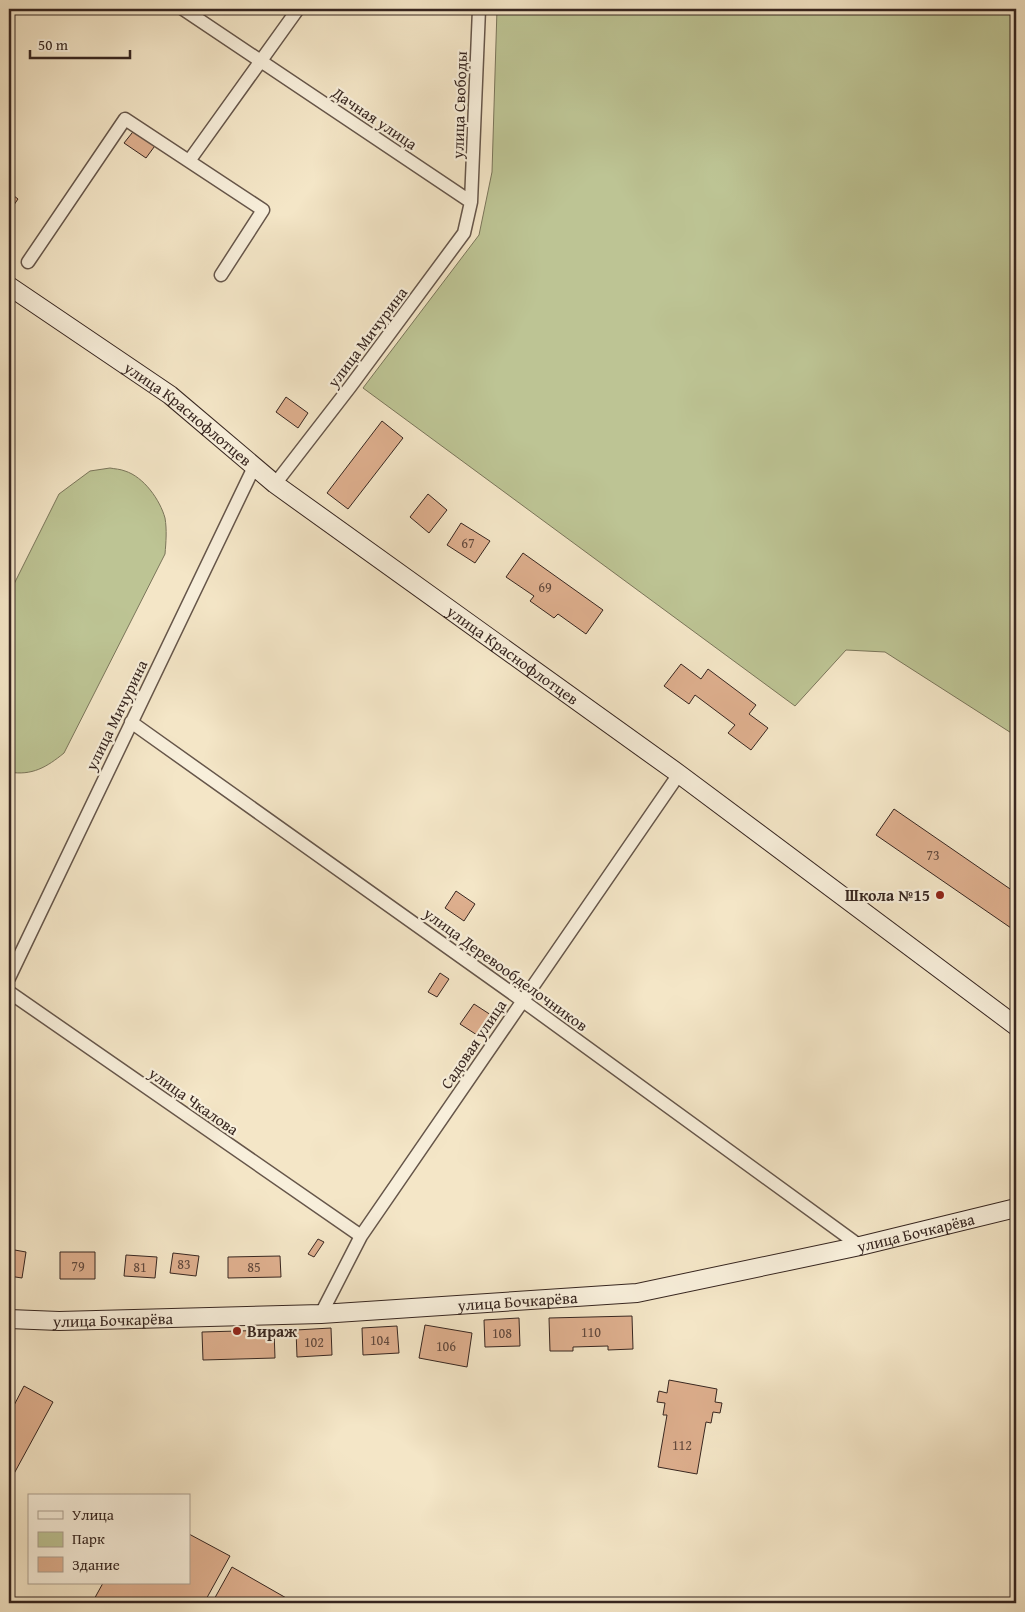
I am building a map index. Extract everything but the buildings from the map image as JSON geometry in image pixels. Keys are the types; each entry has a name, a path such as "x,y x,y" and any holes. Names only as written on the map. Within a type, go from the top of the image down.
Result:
{"street":[{"name":"Дачная улица","path":"183,9 471,202"},
{"path":"189,161 298,9"},
{"name":"улица Свободы","path":"471,202 479,9"},
{"path":"28,262 125,119 264,210 221,274"},
{"name":"улица Мичурина","path":"275,484 350,387 464,232 471,202"},
{"name":"улица Краснофлотцев","path":"9,286 170,395 275,484 678,774 1016,1026"},
{"name":"улица Мичурина","path":"9,978 254,467"},
{"name":"улица Деревообделочников","path":"131,722 523,1001 860,1246"},
{"name":"Садовая улица","path":"321,1314 361,1236 678,774"},
{"name":"улица Чкалова","path":"9,992 361,1236"},
{"name":"улица Бочкарёва","path":"9,1319 59,1321 321,1314 637,1293 860,1246 1016,1208"}],"green space":[{"path":"497,9 1016,9 1016,736 885,652 846,650 795,706 363,388 479,235 492,172"},
{"path":"110,468 123,470 139,478 155,497 165,518 165,554 64,753 39,769 25,773 9,772 9,594 59,494 90,471"}],"place":[{"name":"Школа №15","path":"940,895"},
{"name":"Вираж","path":"237,1331"}]}
